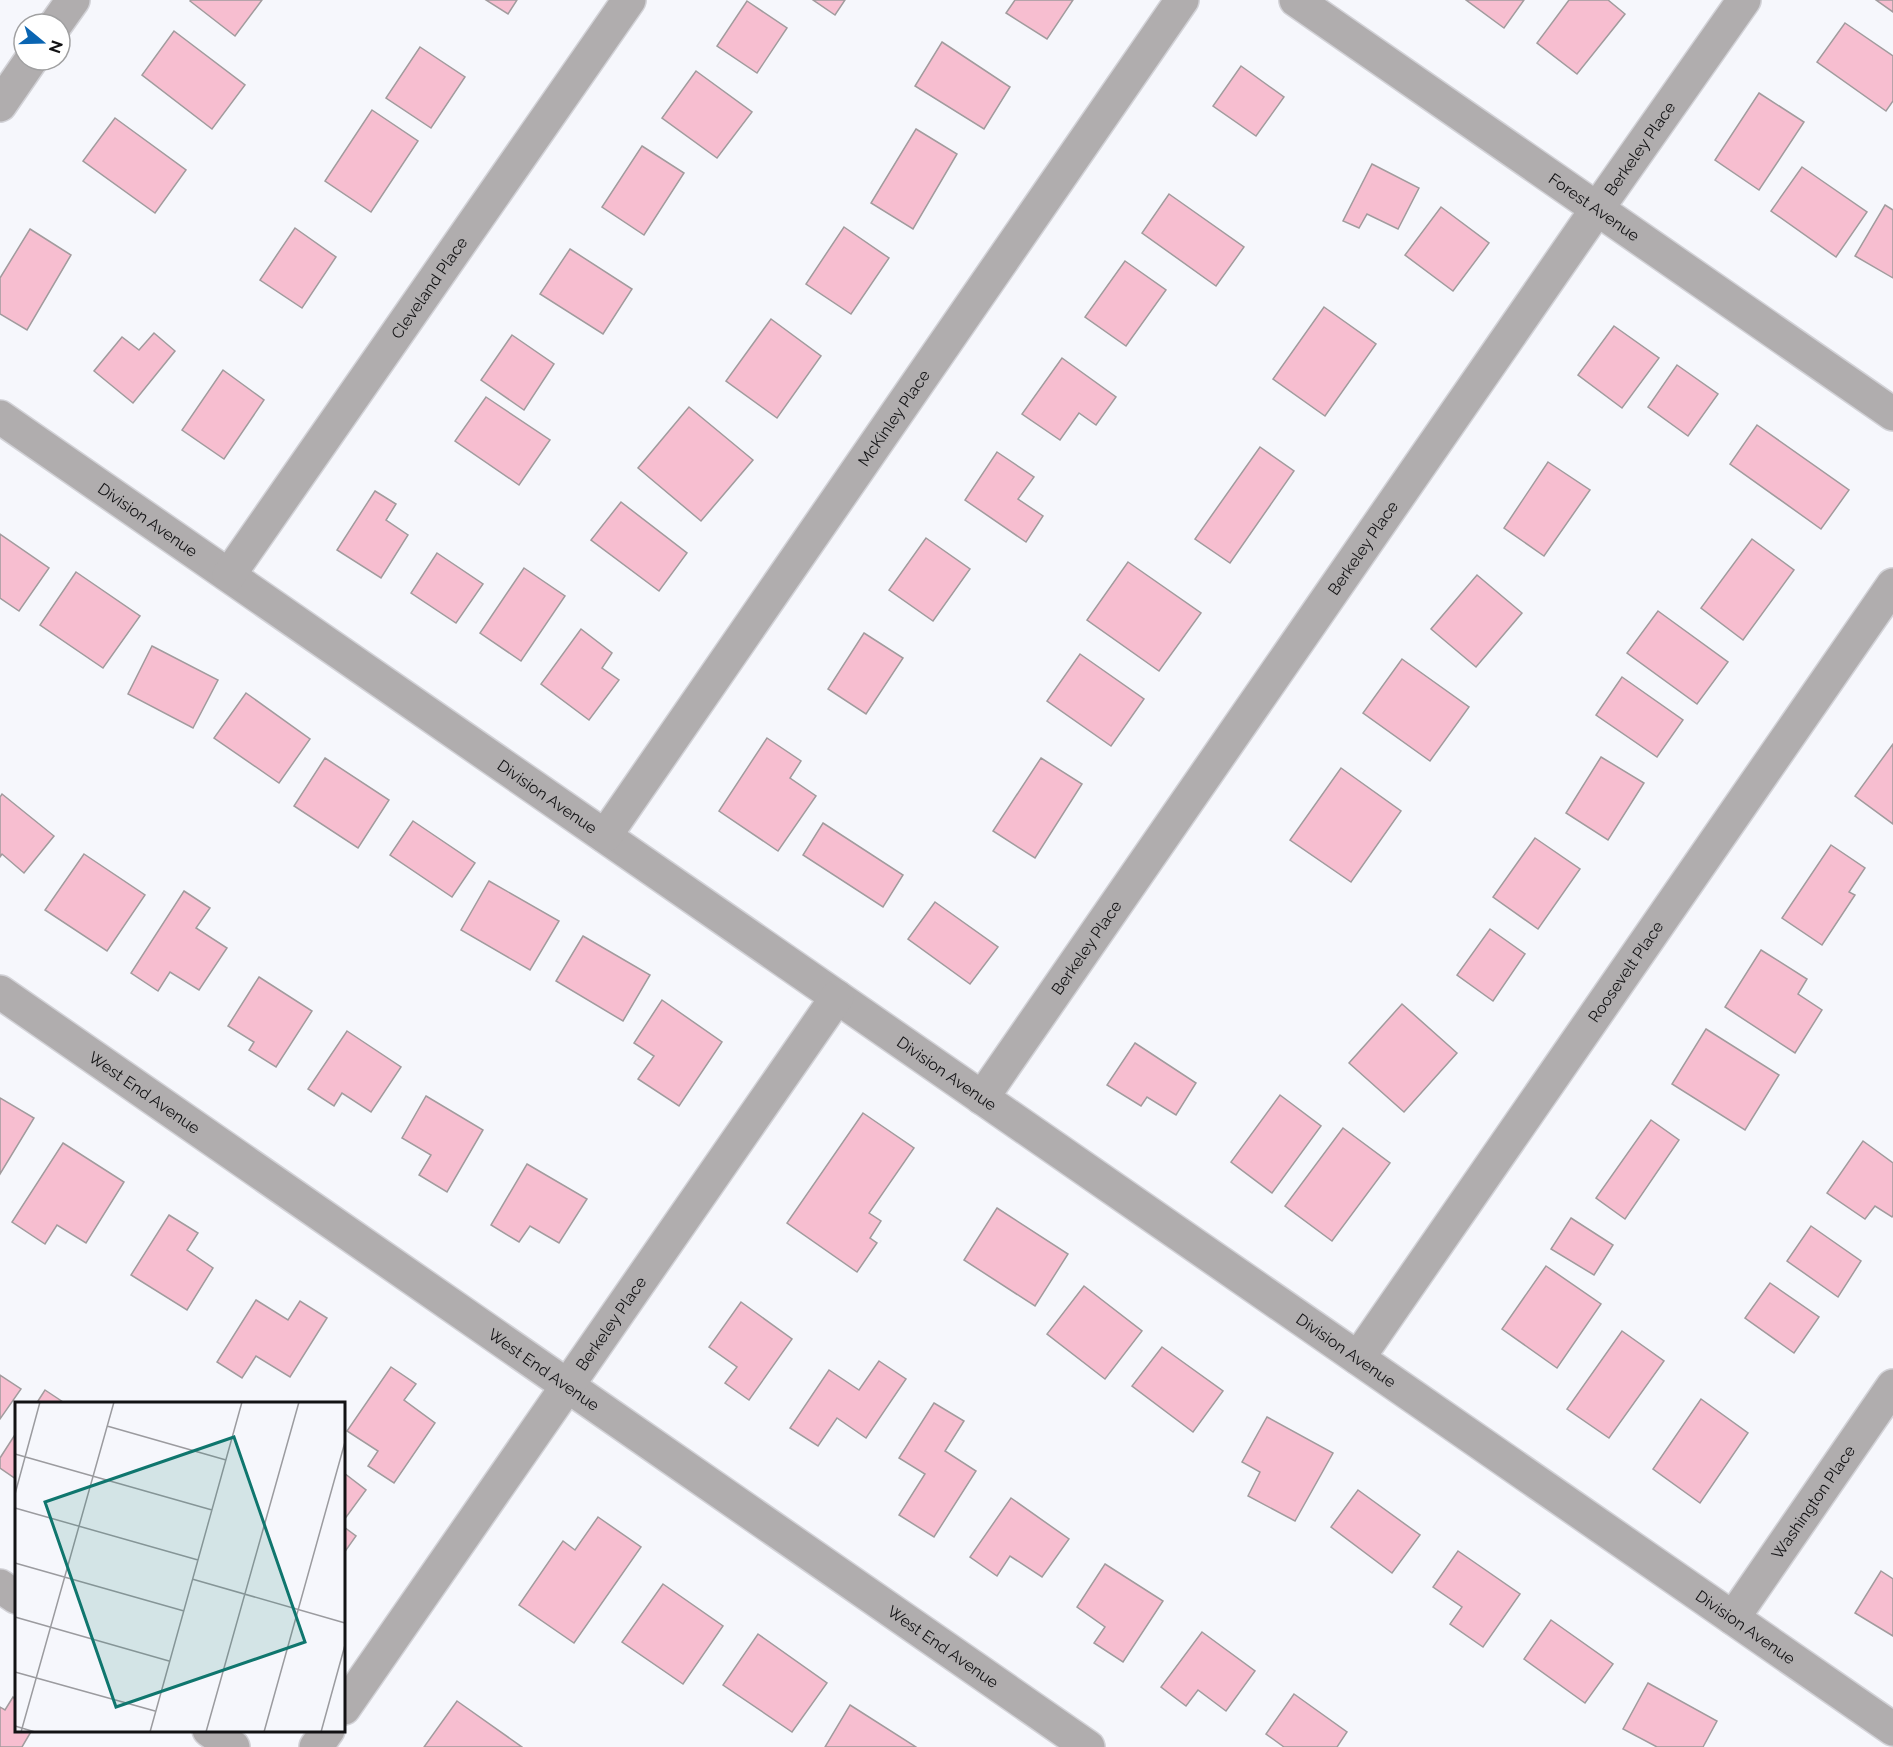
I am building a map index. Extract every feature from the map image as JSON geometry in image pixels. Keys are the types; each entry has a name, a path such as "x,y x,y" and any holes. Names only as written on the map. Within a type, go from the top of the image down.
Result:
{"street":[{"name":"Cleveland Place","path":"229,575 629,0"},
{"name":"McKinley Place","path":"605,836 1182,0"},
{"name":"Forest Avenue","path":"1296,0 1893,414"},
{"name":"Berkeley Place","path":"982,1098 1744,0"},
{"path":"0,105 23,72"},
{"name":"Division Avenue","path":"0,417 1893,1729"},
{"name":"Roosevelt Place","path":"1358,1358 1893,585"},
{"name":"West End Avenue","path":"0,992 1088,1747"},
{"name":"Berkeley Place","path":"345,1707 837,997"},
{"name":"Washington Place","path":"1733,1618 1893,1386"},
{"path":"0,1586 15,1596"},
{"path":"210,1732 233,1747"},
{"path":"316,1747 327,1732"}],"building":[{"path":"191,0 262,0 235,36"},
{"path":"486,0 517,0 508,14"},
{"path":"813,0 845,0 835,15"},
{"path":"1015,0 1073,0 1047,39 1006,13"},
{"path":"1466,0 1524,0 1504,28"},
{"path":"1569,0 1608,0 1625,14 1577,74 1537,43"},
{"path":"1876,0 1893,0 1893,12"},
{"path":"747,1 787,28 757,73 717,46"},
{"path":"1845,23 1893,56 1893,101 1886,111 1817,62"},
{"path":"174,31 245,85 212,129 142,75"},
{"path":"942,42 1010,87 984,129 915,86"},
{"path":"420,47 465,77 431,128 386,98"},
{"path":"1241,66 1284,97 1256,136 1213,106"},
{"path":"696,71 752,112 717,158 662,118"},
{"path":"1759,93 1804,122 1759,190 1715,160"},
{"path":"372,110 418,141 371,212 325,181"},
{"path":"115,118 186,170 155,213 83,161"},
{"path":"916,129 957,154 913,229 871,203"},
{"path":"642,146 684,173 644,235 602,207"},
{"path":"1372,164 1419,188 1398,229 1367,214 1359,228 1343,221"},
{"path":"1802,167 1867,212 1836,257 1771,211"},
{"path":"1169,194 1244,247 1216,286 1142,233"},
{"path":"1885,205 1893,210 1893,278 1855,256"},
{"path":"1441,207 1489,243 1453,291 1405,255"},
{"path":"844,227 889,258 851,314 806,284"},
{"path":"295,228 336,257 302,308 260,280"},
{"path":"30,229 71,255 27,330 0,314 0,278"},
{"path":"570,249 632,289 603,334 540,294"},
{"path":"1125,261 1166,290 1126,346 1085,317"},
{"path":"1324,307 1376,344 1325,416 1273,379"},
{"path":"771,319 821,356 777,418 726,381"},
{"path":"1614,326 1659,358 1622,408 1578,375"},
{"path":"154,333 175,351 133,403 94,371 122,337 139,350"},
{"path":"512,335 554,364 524,410 481,380"},
{"path":"1062,358 1116,397 1096,425 1079,413 1060,440 1022,414"},
{"path":"1677,365 1718,394 1688,436 1648,407"},
{"path":"223,370 264,400 224,459 182,430"},
{"path":"486,397 550,440 519,485 455,441"},
{"path":"689,407 753,460 701,521 638,468"},
{"path":"1757,425 1849,490 1821,529 1730,464"},
{"path":"1260,447 1294,471 1230,563 1195,539"},
{"path":"997,452 1034,477 1018,499 1043,516 1026,542 965,500"},
{"path":"1548,462 1590,490 1544,556 1504,528"},
{"path":"375,491 396,504 386,520 408,535 381,578 337,550"},
{"path":"621,502 687,553 659,591 591,540"},
{"path":"0,534 49,568 19,611 0,598"},
{"path":"926,538 970,569 933,621 889,590"},
{"path":"1752,539 1794,570 1743,640 1701,608"},
{"path":"437,553 483,584 456,623 411,593"},
{"path":"1128,562 1201,613 1159,671 1087,620"},
{"path":"524,568 565,596 521,661 480,633"},
{"path":"76,572 140,616 103,668 40,625"},
{"path":"1477,575 1522,613 1476,667 1431,629"},
{"path":"1658,611 1728,662 1697,704 1627,653"},
{"path":"581,629 612,653 602,668 619,680 589,720 541,684"},
{"path":"864,633 903,658 866,714 828,689"},
{"path":"152,646 218,680 193,728 128,694"},
{"path":"1080,654 1144,699 1111,746 1047,701"},
{"path":"1402,659 1469,707 1430,761 1363,713"},
{"path":"1622,677 1683,720 1657,757 1596,715"},
{"path":"246,693 310,739 279,783 214,738"},
{"path":"767,738 801,761 790,778 816,796 778,851 719,811"},
{"path":"1893,744 1893,824 1855,796"},
{"path":"1601,757 1644,783 1608,840 1566,813"},
{"path":"325,758 389,800 358,848 294,806"},
{"path":"1041,758 1082,784 1035,858 993,831"},
{"path":"1341,768 1401,811 1351,882 1290,840"},
{"path":"2,794 54,836 24,873 2,854 0,857 0,797"},
{"path":"413,821 475,863 452,897 390,855"},
{"path":"823,823 903,875 883,907 803,855"},
{"path":"1535,838 1580,869 1538,929 1493,897"},
{"path":"1831,845 1865,868 1849,892 1855,895 1822,945 1782,918"},
{"path":"84,854 145,895 107,951 45,910"},
{"path":"489,881 559,921 530,970 461,930"},
{"path":"184,891 210,908 196,928 227,948 199,990 170,972 158,991 131,973"},
{"path":"935,902 998,947 970,984 908,939"},
{"path":"1490,929 1525,954 1493,1001 1457,975"},
{"path":"583,936 650,975 623,1021 556,981"},
{"path":"1761,950 1807,979 1798,994 1822,1010 1795,1053 1725,1007"},
{"path":"259,977 312,1011 276,1067 249,1050 254,1042 228,1026"},
{"path":"662,1000 722,1042 679,1106 638,1079 654,1056 634,1043"},
{"path":"1402,1004 1457,1053 1404,1112 1349,1063"},
{"path":"1706,1029 1779,1075 1745,1130 1672,1084"},
{"path":"347,1031 401,1067 371,1112 342,1093 334,1106 308,1089"},
{"path":"1135,1043 1196,1083 1176,1115 1147,1097 1141,1106 1107,1085"},
{"path":"1280,1095 1321,1126 1272,1193 1231,1162"},
{"path":"426,1096 483,1130 447,1192 419,1175 431,1155 402,1138"},
{"path":"0,1098 34,1118 0,1174"},
{"path":"863,1113 914,1148 869,1213 881,1221 870,1238 877,1243 857,1272 787,1223"},
{"path":"1651,1120 1679,1140 1625,1219 1596,1198"},
{"path":"1343,1128 1390,1163 1332,1241 1285,1206"},
{"path":"1863,1141 1893,1163 1892,1217 1875,1206 1865,1219 1827,1193"},
{"path":"63,1143 124,1182 86,1243 57,1225 45,1244 12,1222"},
{"path":"527,1164 587,1199 559,1243 530,1226 519,1242 491,1225"},
{"path":"997,1208 1068,1254 1035,1306 964,1260"},
{"path":"169,1215 198,1233 187,1250 213,1268 187,1310 131,1275"},
{"path":"1571,1218 1613,1245 1594,1275 1551,1249"},
{"path":"1811,1226 1861,1261 1838,1297 1787,1261"},
{"path":"1546,1266 1601,1304 1557,1368 1502,1329"},
{"path":"1770,1283 1819,1317 1794,1353 1745,1318"},
{"path":"1084,1286 1142,1331 1105,1379 1047,1334"},
{"path":"256,1300 288,1320 300,1301 327,1318 290,1377 256,1356 242,1378 217,1362"},
{"path":"741,1302 792,1339 749,1400 725,1383 737,1367 709,1347"},
{"path":"1622,1331 1664,1361 1609,1438 1567,1409"},
{"path":"1162,1347 1223,1391 1193,1432 1132,1386"},
{"path":"879,1361 906,1379 866,1438 837,1418 818,1446 790,1428 829,1370 859,1390"},
{"path":"391,1367 416,1384 404,1400 435,1423 394,1483 368,1466 378,1451 347,1431"},
{"path":"0,1375 21,1389 0,1419"},
{"path":"45,1390 63,1402 37,1402"},
{"path":"1701,1399 1748,1433 1700,1503 1653,1469"},
{"path":"934,1403 964,1421 945,1451 976,1471 934,1537 899,1515 925,1474 899,1458"},
{"path":"1267,1417 1333,1453 1295,1521 1248,1496 1260,1472 1242,1462"},
{"path":"15,1435 15,1478 0,1468 0,1458"},
{"path":"345,1474 366,1490 345,1519"},
{"path":"1358,1490 1420,1535 1392,1573 1331,1527"},
{"path":"1011,1498 1069,1539 1042,1577 1010,1556 997,1576 970,1557"},
{"path":"598,1517 641,1547 574,1643 519,1605 563,1541 575,1550"},
{"path":"345,1528 356,1536 345,1552"},
{"path":"1458,1551 1520,1594 1483,1647 1450,1624 1462,1607 1433,1587"},
{"path":"1105,1564 1163,1601 1123,1662 1094,1643 1105,1627 1077,1607"},
{"path":"1881,1571 1893,1579 1893,1636 1855,1613"},
{"path":"663,1584 723,1626 683,1684 622,1642"},
{"path":"1551,1620 1613,1664 1585,1703 1524,1659"},
{"path":"1202,1632 1255,1671 1226,1711 1198,1690 1186,1706 1161,1687"},
{"path":"758,1634 827,1683 792,1732 723,1685"},
{"path":"1648,1683 1717,1721 1703,1747 1657,1747 1623,1729"},
{"path":"1294,1694 1347,1732 1337,1747 1284,1747 1266,1734"},
{"path":"13,1697 15,1699 15,1732 31,1732 22,1747 0,1747 0,1707 5,1710"},
{"path":"457,1701 522,1747 424,1747"},
{"path":"850,1705 916,1747 825,1747"}]}
